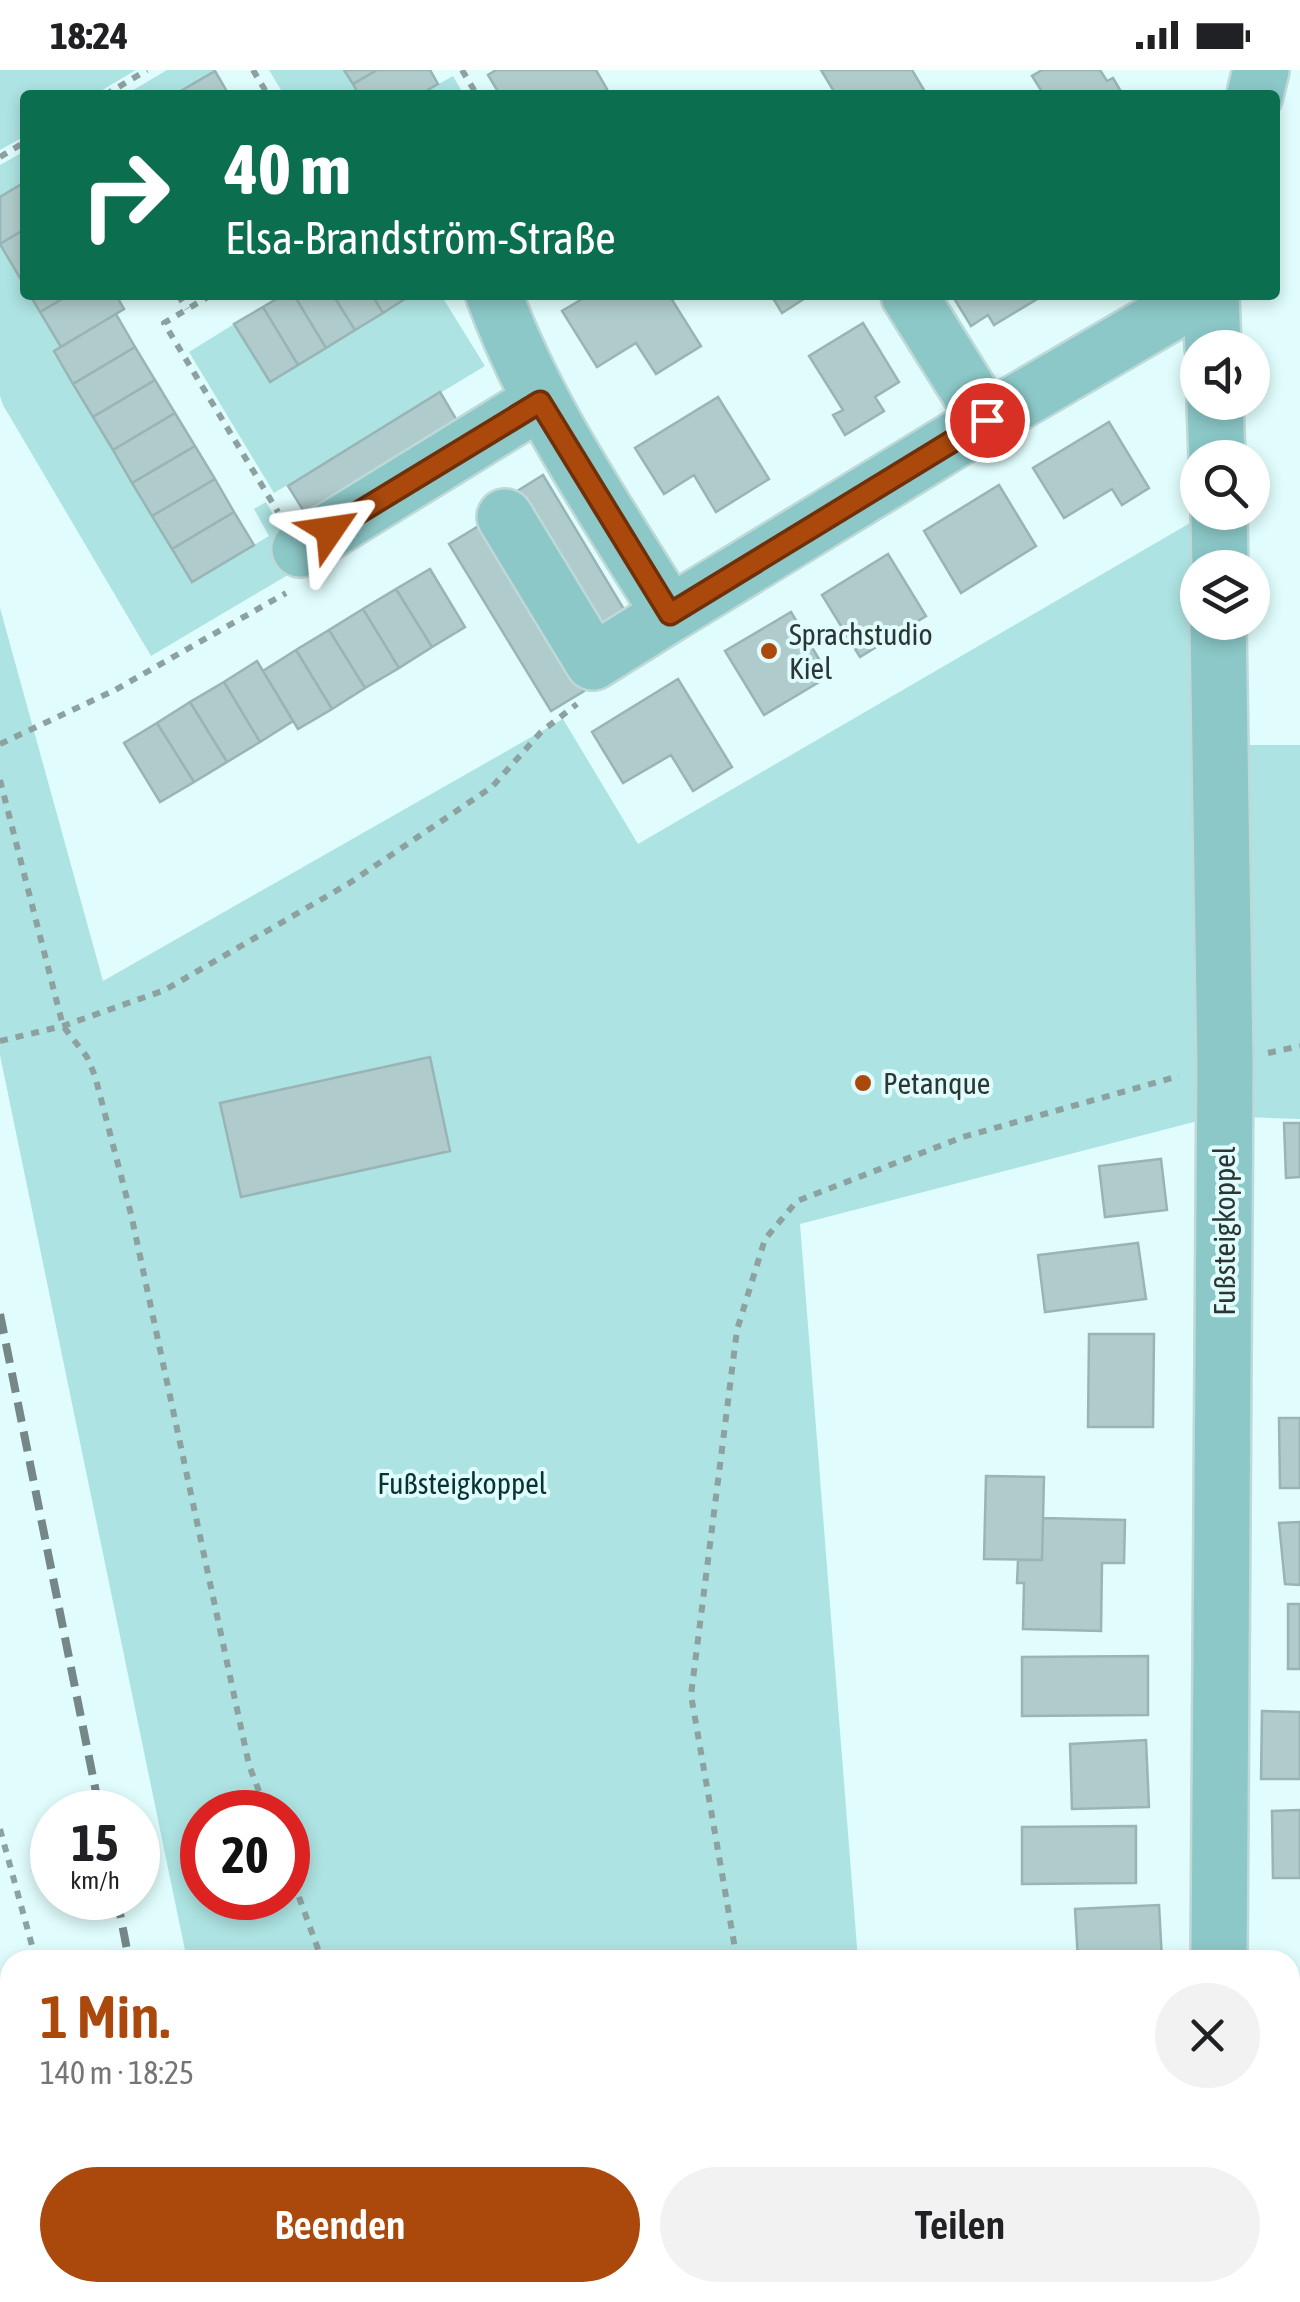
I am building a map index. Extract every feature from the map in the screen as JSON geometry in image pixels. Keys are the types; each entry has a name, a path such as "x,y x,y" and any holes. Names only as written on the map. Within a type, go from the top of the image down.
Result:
{"street":[{"path":"496,300 540,402 670,614"},
{"path":"913,300 987,420"},
{"path":"505,517 593,662 987,420 1191,300"},
{"path":"1211,300 1212,330"},
{"path":"300,549 540,402"},
{"name":"Fußsteigkoppel","path":"1218,640 1225,1063 1219,1950"}],"path":[{"path":"114,90 148,70"},
{"path":"181,300 187,309"},
{"path":"0,744 115,690 315,576 164,323 202,300"},
{"path":"0,1041 63,1026 165,990 348,884 492,786 550,724 590,696"},
{"path":"0,780 63,1026 87,1057 104,1111 130,1214 248,1765 258,1790"},
{"path":"735,1950 691,1695 738,1330 765,1239 797,1201 962,1137 1225,1063 1300,1046"},
{"path":"0,1830 33,1950"},
{"path":"307,1920 318,1950"},
{"path":"755,2302 858,2302"}],"green space":[{"path":"0,70 136,70 102,90 20,90 20,139 0,150"},
{"path":"167,70 216,70 182,90 133,90"},
{"path":"269,70 344,70 356,90 281,90"},
{"path":"453,76 461,90 428,90"},
{"path":"20,154 20,185 0,197 0,165"},
{"path":"0,244 20,278 20,300 33,300 61,347 54,352 192,582 269,536 254,509 266,502 303,566 151,656 0,396"},
{"path":"403,300 444,300 485,366 274,493 189,352 234,324 270,382"},
{"path":"1180,529 1197,530 1197,550 1180,550 1180,640 1198,640 1198,745 1300,745 1300,1119 1217,1116 800,1224 857,1950 185,1950 160,1829 160,1790 152,1790 0,1055 0,608 103,981 563,719 638,844"}],"building":[{"path":"344,70 377,70 353,84"},
{"path":"377,70 430,70 438,84 428,90 356,90 353,84"},
{"path":"496,70 596,70 607,89 497,90 488,75"},
{"path":"821,70 912,70 924,90 833,90"},
{"path":"1042,70 1100,70 1107,81 1113,78 1120,90 1041,90 1032,76"},
{"path":"215,71 226,90 183,90"},
{"path":"20,185 20,232 0,244 0,197"},
{"path":"20,232 20,278 0,244"},
{"path":"33,300 60,300 40,312"},
{"path":"60,300 119,300 124,309 61,347 40,312"},
{"path":"275,300 297,300 326,348 298,365 263,307"},
{"path":"297,300 336,300 355,330 326,348"},
{"path":"336,300 375,300 383,313 355,330"},
{"path":"375,300 403,300 383,313"},
{"path":"581,300 672,300 701,346 656,374 636,343 597,367 562,311"},
{"path":"774,300 802,300 782,313"},
{"path":"955,300 1036,300 994,325 988,315 971,326"},
{"path":"263,307 298,365 270,382 234,324"},
{"path":"116,314 135,347 73,384 54,351"},
{"path":"863,323 899,382 875,397 884,411 845,435 833,415 843,410 809,356"},
{"path":"135,347 155,380 93,417 73,384"},
{"path":"155,380 175,413 113,450 93,417"},
{"path":"440,392 459,424 308,518 288,486"},
{"path":"718,397 769,479 716,512 694,475 664,494 635,448"},
{"path":"175,413 195,446 132,483 113,450"},
{"path":"1109,422 1149,488 1122,505 1112,489 1064,518 1033,468"},
{"path":"195,446 215,479 152,516 132,483"},
{"path":"543,475 631,621 600,640 511,495"},
{"path":"215,479 234,512 172,549 152,516"},
{"path":"999,485 1036,546 961,593 924,531"},
{"path":"234,512 254,545 192,582 172,549"},
{"path":"482,524 584,691 551,711 449,544"},
{"path":"888,554 926,616 860,657 822,595"},
{"path":"430,569 465,627 432,647 396,589"},
{"path":"396,589 432,647 399,668 363,609"},
{"path":"363,609 399,668 365,688 329,630"},
{"path":"791,612 829,676 764,715 725,651"},
{"path":"329,630 365,688 332,709 296,650"},
{"path":"296,650 332,709 298,729 263,671"},
{"path":"257,661 293,721 260,742 224,682"},
{"path":"678,679 732,767 693,791 671,755 623,783 592,732"},
{"path":"224,682 260,742 227,762 190,702"},
{"path":"190,702 227,762 194,782 157,723"},
{"path":"157,723 194,782 160,802 124,743"},
{"path":"430,1057 450,1151 241,1197 220,1103"},
{"path":"1284,1123 1300,1123 1300,1177 1286,1178"},
{"path":"1161,1159 1167,1210 1105,1217 1099,1166"},
{"path":"1138,1243 1146,1299 1045,1312 1038,1255"},
{"path":"1089,1334 1154,1334 1153,1427 1088,1427"},
{"path":"1279,1418 1300,1418 1300,1488 1280,1488"},
{"path":"986,1476 1044,1477 1042,1560 984,1559"},
{"path":"1043,1518 1125,1520 1124,1563 1102,1563 1101,1631 1023,1629 1024,1583 1017,1583 1018,1560 1042,1560"},
{"path":"1300,1522 1300,1585 1285,1584 1279,1523"},
{"path":"1288,1604 1300,1604 1300,1669 1288,1669"},
{"path":"1148,1656 1148,1715 1022,1716 1022,1657"},
{"path":"1262,1711 1300,1712 1300,1779 1261,1779"},
{"path":"1146,1740 1149,1807 1072,1809 1070,1744"},
{"path":"1300,1810 1300,1878 1273,1878 1272,1811"},
{"path":"1136,1826 1136,1883 1022,1884 1022,1827"},
{"path":"1159,1905 1161,1950 1077,1950 1075,1909"}],"railway":[{"path":"0,1314 96,1790"},
{"path":"121,1920 127,1950"}],"place":[{"name":"Sprachstudio Kiel","path":"769,651"},
{"name":"Petanque","path":"863,1083"}],"route":[{"path":"330,530 540,402 670,614 987,420"}]}
